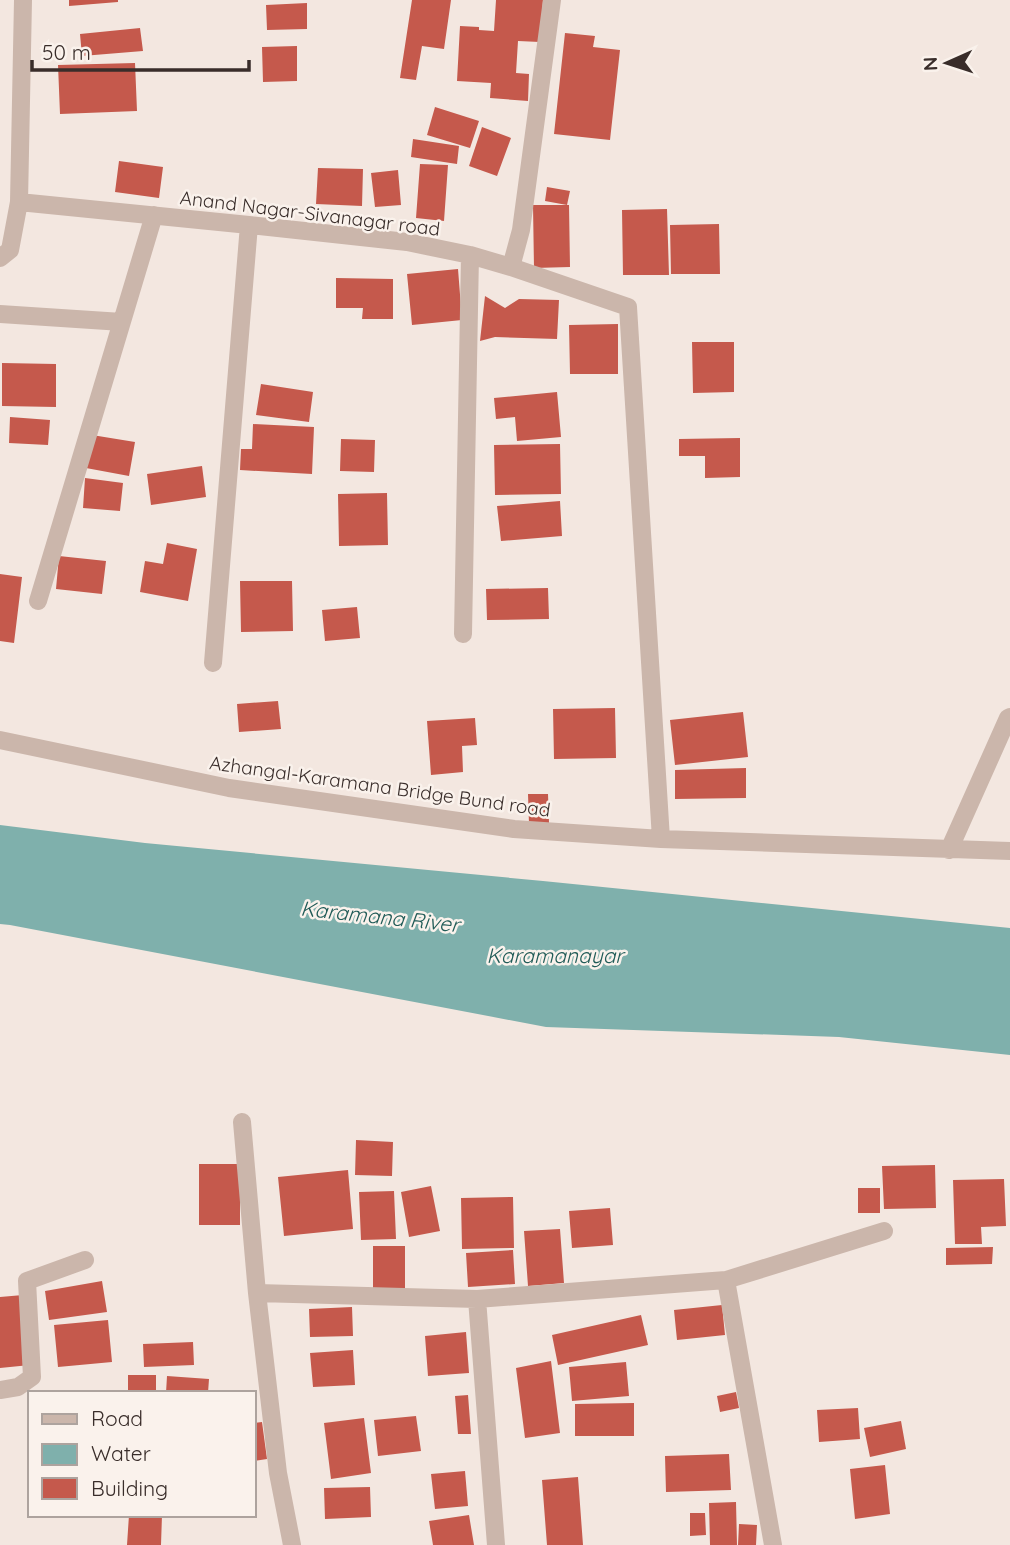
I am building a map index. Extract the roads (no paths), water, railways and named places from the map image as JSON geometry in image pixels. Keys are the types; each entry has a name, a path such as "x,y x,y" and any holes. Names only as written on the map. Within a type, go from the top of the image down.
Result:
{"street":[{"path":"0,258 10,250 19,202 23,0"},
{"path":"511,267 521,230 552,0"},
{"name":"Anand Nagar-Sivanagar road","path":"19,202 407,242 511,267 628,307 661,839"},
{"path":"38,601 154,215"},
{"path":"213,663 249,225"},
{"path":"463,634 470,256"},
{"path":"0,314 122,322"},
{"path":"949,850 1010,717"},
{"name":"Azhangal-Karamana Bridge Bund road","path":"0,740 229,788 514,830 661,839 1010,851"},
{"path":"242,1122 257,1293 278,1473 292,1545"},
{"path":"257,1293 477,1299 726,1280 884,1231"},
{"path":"0,1390 19,1387 32,1377 27,1281 85,1260"},
{"path":"726,1280 773,1545"},
{"path":"477,1299 496,1545"}],"water":[{"name":"Karamanayar","path":"0,825 145,843 1010,928 1010,1055 839,1037 546,1027 0,924"}],"water label":[{"name":"Karamana River","path":"380,916"}]}
